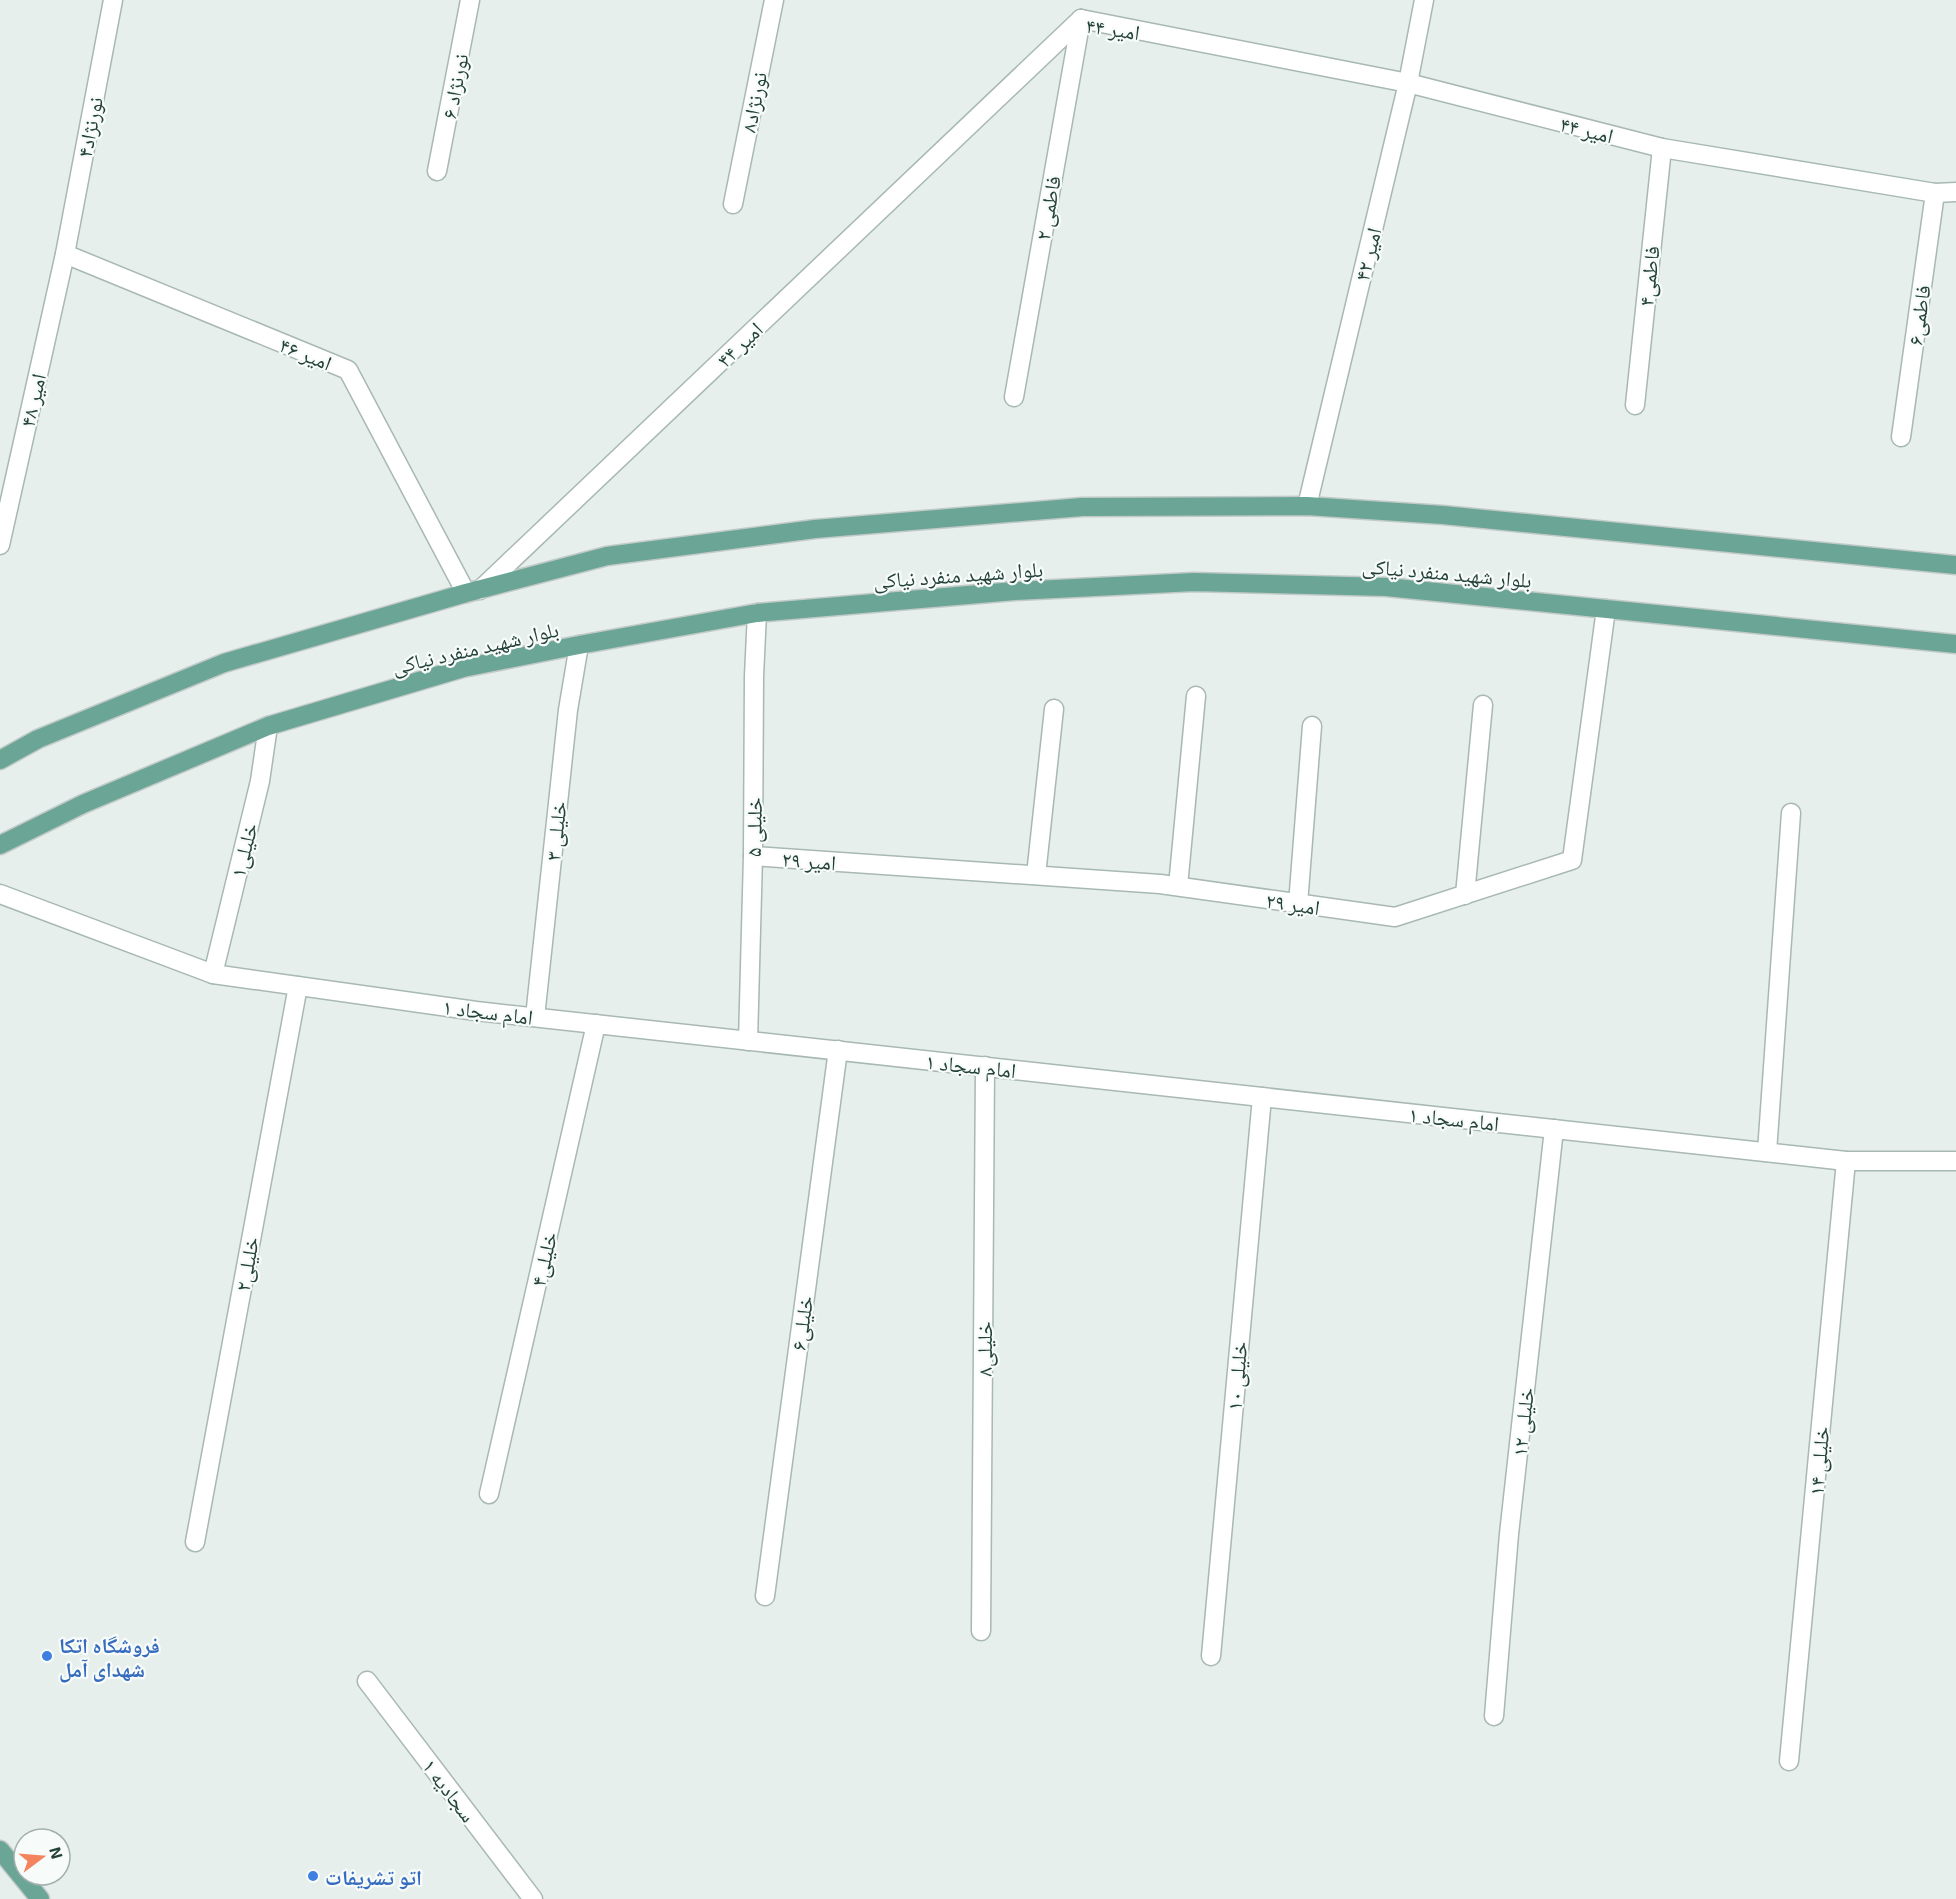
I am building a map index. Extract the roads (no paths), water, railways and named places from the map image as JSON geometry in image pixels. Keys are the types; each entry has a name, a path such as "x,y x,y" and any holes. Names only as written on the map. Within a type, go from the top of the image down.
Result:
{"main road":[{"path":"0,760 38,739 224,663 473,591 607,556 815,529 1082,507 1306,506 1443,515 1956,565"},
{"name":"بلوار شهید منفرد نیاکی","path":"0,845 83,804 268,726 463,668 757,613 1015,591 1194,582 1386,587 1956,644"},
{"path":"0,1850 40,1899"}],"street":[{"name":"نورنژاد۴","path":"65,254 113,0"},
{"name":"نورنژاد ۶","path":"437,171 470,0"},
{"name":"نورنژاد۸","path":"733,204 774,0"},
{"name":"امیر ۴۲","path":"1306,506 1408,83 1424,0"},
{"name":"امیر ۴۴","path":"473,591 1081,19 1408,83 1662,148 1935,193 1956,192"},
{"name":"فاطمی ۲","path":"1014,397 1081,19"},
{"name":"فاطمی۴","path":"1635,405 1662,148"},
{"name":"فاطمی۶","path":"1901,437 1935,193"},
{"name":"امیر ۴۸","path":"0,545 65,254"},
{"name":"امیر ۴۶","path":"65,254 348,370 473,591"},
{"name":"امیر ۲۹","path":"753,856 1178,886 1395,917 1572,860 1606,609"},
{"name":"خلیلی ۵","path":"748,1041 757,613"},
{"name":"خلیلی ۳","path":"535,1017 568,710 579,645"},
{"path":"1178,886 1196,696"},
{"path":"1466,895 1483,705"},
{"path":"1036,875 1054,709"},
{"name":"خلیلی۱","path":"213,974 260,781 268,726"},
{"path":"1298,904 1312,726"},
{"path":"1767,1152 1791,813"},
{"name":"امام سجاد ۱","path":"0,894 213,974 476,1011 1846,1161 1956,1161"},
{"name":"خلیلی۲","path":"195,1542 297,986"},
{"name":"خلیلی۴","path":"489,1494 596,1023"},
{"name":"خلیلی۶","path":"765,1596 838,1050"},
{"name":"خلیلی۸","path":"981,1631 985,1066"},
{"name":"خلیلی ۱۰","path":"1211,1656 1262,1097"},
{"name":"خلیلی ۱۲","path":"1494,1716 1509,1534 1554,1129"},
{"name":"خلیلی ۱۴","path":"1789,1761 1846,1161"},
{"name":"سجادیه ۱","path":"367,1681 531,1898"}],"place":[{"name":"فروشگاه اتکا شهدای آمل","path":"47,1656"},
{"name":"اتو تشریفات","path":"313,1876"}]}
